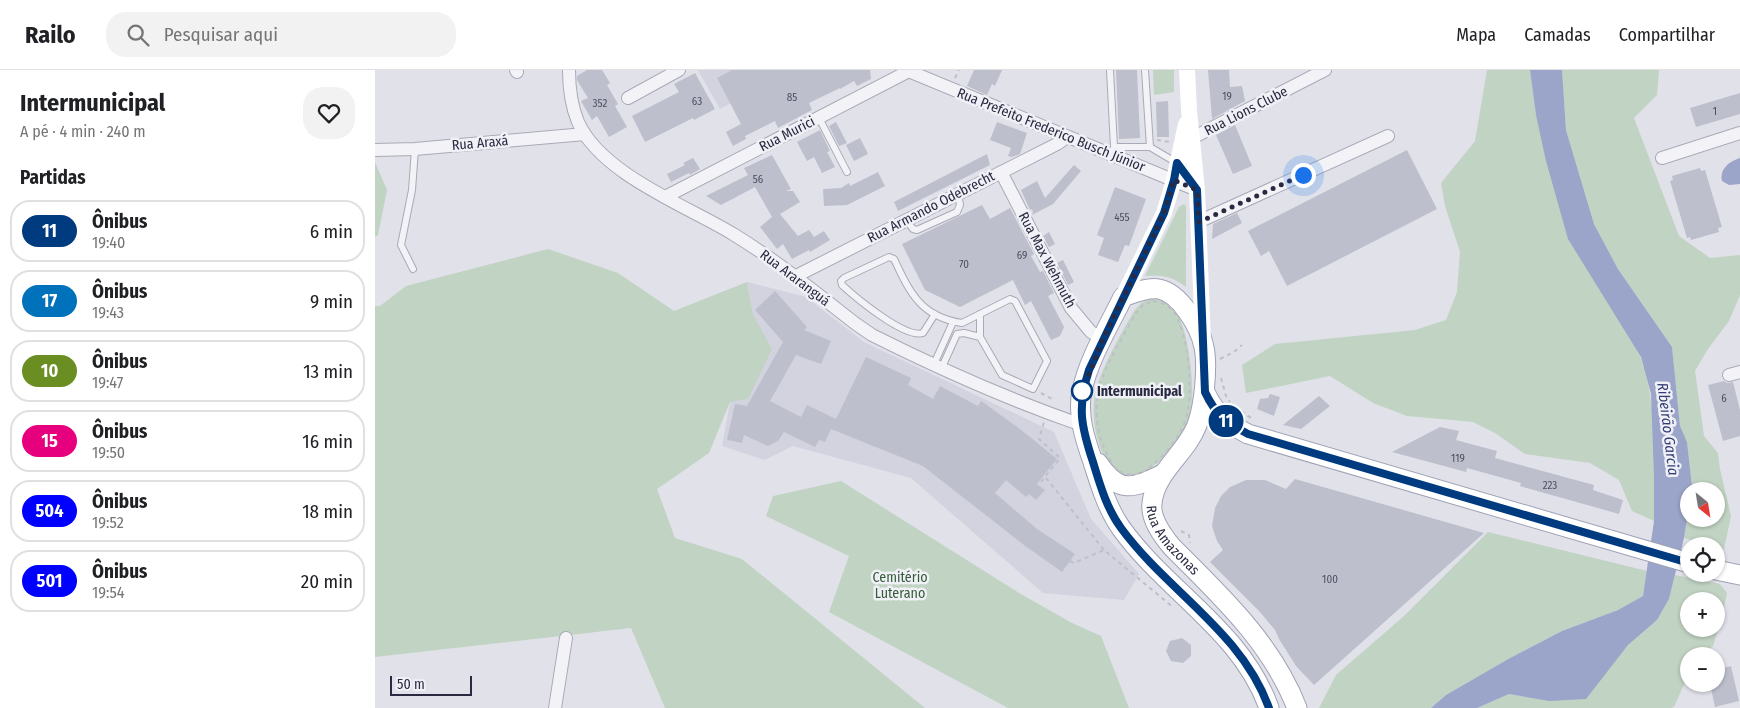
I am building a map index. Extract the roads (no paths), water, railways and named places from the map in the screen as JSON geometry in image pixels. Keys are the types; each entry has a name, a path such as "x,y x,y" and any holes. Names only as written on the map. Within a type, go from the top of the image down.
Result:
{"main road":[{"name":"Rua Amazonas","path":"1187,70 1199,222 1205,392 1195,431 1173,464 1163,474 1155,490 1151,505 1155,522 1163,536 1232,608 1255,635 1279,669 1297,708"},
{"name":"Rua Amazonas","path":"1189,110 1174,180 1164,213 1089,370 1082,391 1081,406 1089,421 1088,449 1106,500 1120,526 1136,547 1233,644 1250,667 1269,708"},
{"path":"1123,297 1153,288 1167,291 1186,308 1204,346"},
{"path":"1205,392 1211,404 1224,419 1248,434 1680,561"},
{"path":"1088,449 1112,480 1122,486 1144,483 1163,474"},
{"path":"1725,572 1740,576"}],"street":[{"name":"Rua Araranguá","path":"569,70 569,88 574,110 585,134 602,155 643,184 733,233 872,334 938,366 1039,410 1089,421"},
{"path":"628,98 679,70"},
{"name":"Rua Lions Clube","path":"1193,138 1325,70"},
{"name":"Rua Murici","path":"665,197 907,71"},
{"name":"Rua Prefeito Frederico Busch Júnior","path":"907,71 1197,190"},
{"path":"1662,158 1740,133"},
{"name":"Rua Araxá","path":"375,150 415,149 585,134"},
{"path":"1199,222 1388,136"},
{"name":"Rua Armando Odebrecht","path":"795,277 1057,144 1067,137"},
{"name":"Rua Max Wehmuth","path":"1001,172 1071,308 1091,332 1103,339"},
{"path":"555,708 566,638"}],"lane":[{"path":"1110,70 1114,147 1150,147 1177,163 1197,190"},
{"path":"1145,70 1150,147"},
{"path":"819,118 847,172"},
{"path":"413,269 401,245 412,190 415,149"},
{"path":"935,314 923,333 915,334 874,312 859,301 841,281 891,257 894,259 917,302 935,314 953,322 962,323 980,314 1010,299 1015,301 1047,361 1033,389 1002,375 980,337 980,314"},
{"path":"938,366 953,322"},
{"path":"938,366 962,323"},
{"path":"957,334 965,332 980,337"}],"water":[{"name":"Ribeirão Garcia","path":"1530,70 1562,70 1566,130 1594,224 1618,269 1672,347 1680,426 1687,442 1692,482 1680,482 1680,528 1686,528 1684,537 1680,537 1680,554 1669,599 1657,620 1628,645 1586,699 1549,701 1509,694 1477,708 1431,708 1446,695 1510,658 1562,631 1618,610 1643,596 1654,521 1651,394 1641,357 1568,239 1546,161 1536,115"},
{"path":"1740,158 1740,184 1729,185 1722,181 1722,173 1726,166"}],"place":[{"name":"Intermunicipal","path":"1082,391"}],"park label":[{"name":"Cemitério Luterano","path":"900,586"}]}
